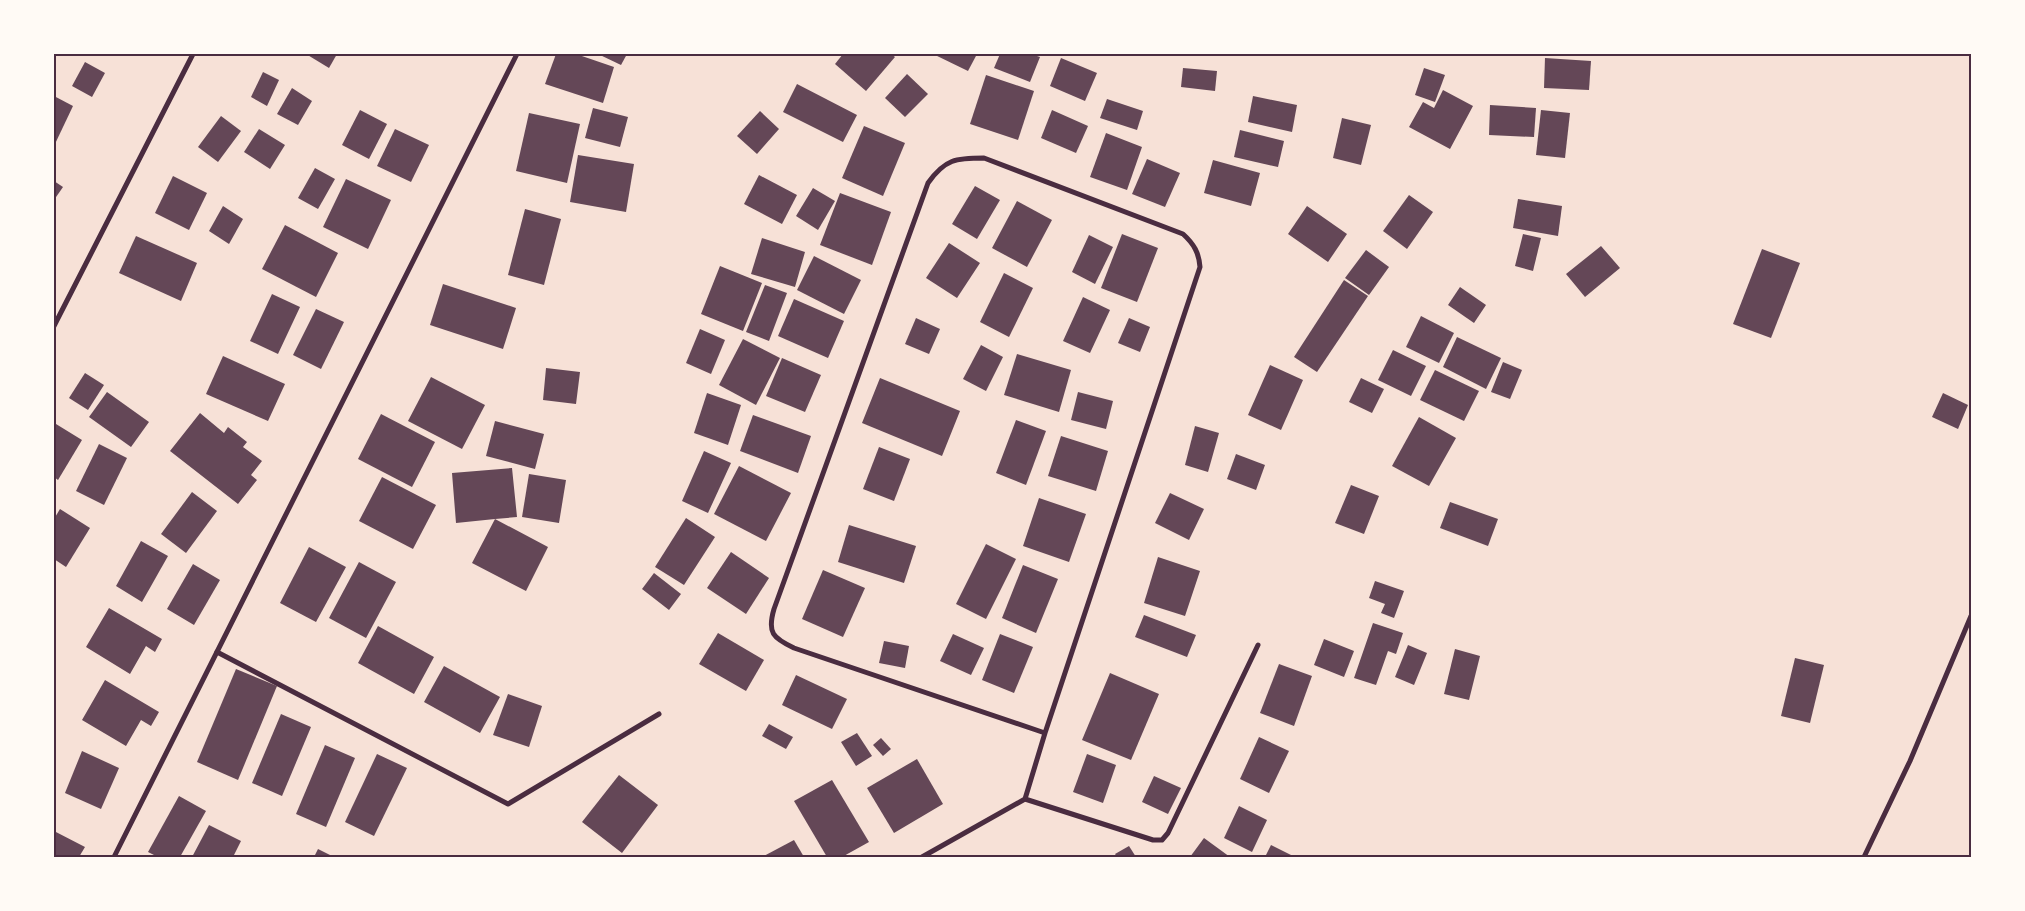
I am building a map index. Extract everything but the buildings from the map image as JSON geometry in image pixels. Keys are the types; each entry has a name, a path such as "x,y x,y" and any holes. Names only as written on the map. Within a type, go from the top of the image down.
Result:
{"street":[{"path":"54,326 193,54"},
{"path":"114,857 517,54"},
{"path":"922,857 1025,799 1045,733 1200,267 1200,256 1183,234 984,158 962,158 948,162 937,170 928,183 774,609 771,627 778,640 794,648 1045,733"},
{"path":"1864,857 1910,761 1971,616"},
{"path":"1025,799 1153,840 1162,840 1168,833 1258,645"},
{"path":"217,652 508,804 659,714"}]}
